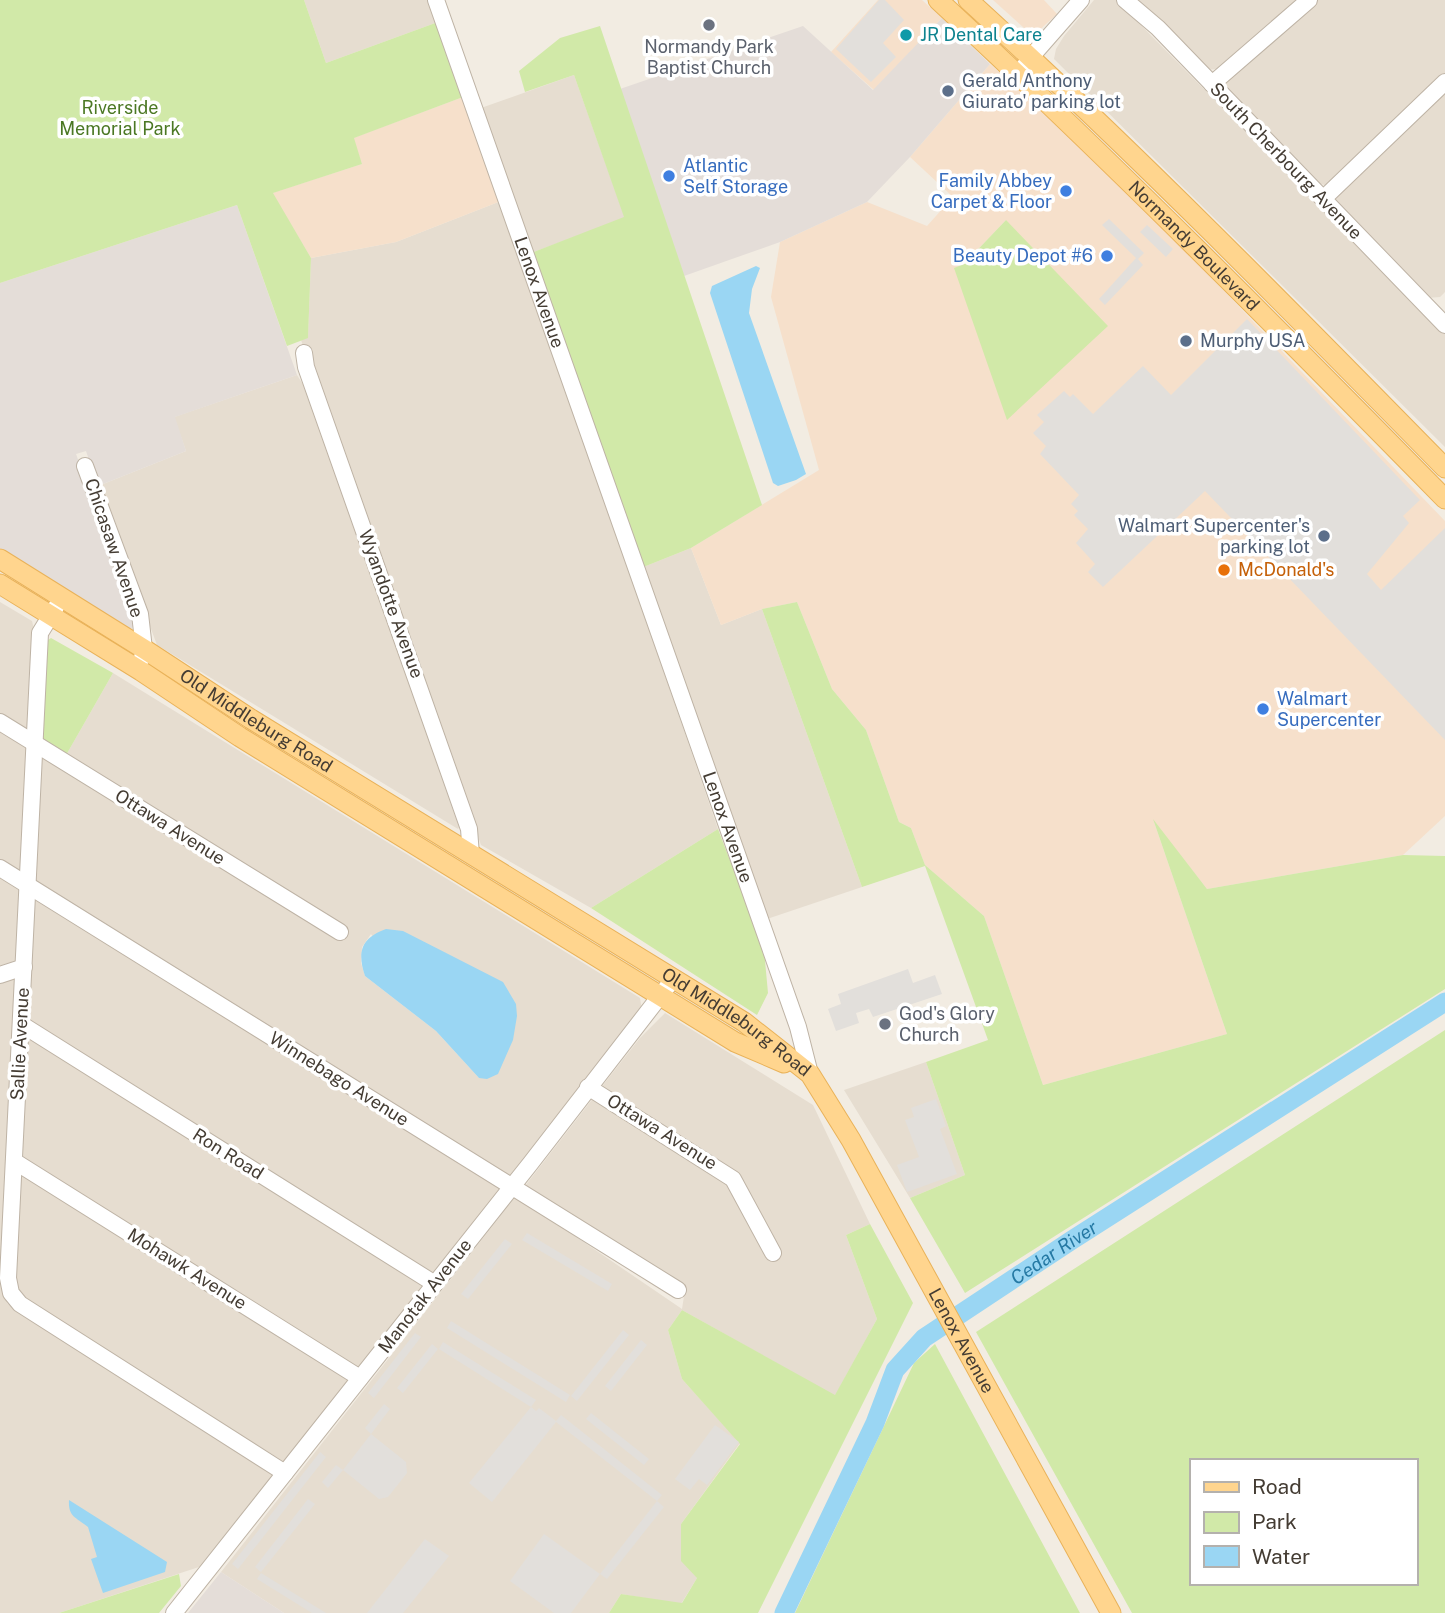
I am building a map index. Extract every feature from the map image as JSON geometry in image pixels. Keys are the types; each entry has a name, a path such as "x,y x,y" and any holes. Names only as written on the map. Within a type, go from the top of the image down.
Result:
{"main road":[{"name":"Normandy Boulevard","path":"938,0 1280,330 1445,499"},
{"name":"Normandy Boulevard","path":"968,0 1218,237 1445,468"},
{"name":"Old Middleburg Road","path":"0,559 251,719 744,1022 810,1074"},
{"name":"Old Middleburg Road","path":"0,584 141,671 240,737 736,1041 810,1074"},
{"path":"319,784 330,766"},
{"path":"471,855 472,879"},
{"name":"Lenox Avenue","path":"810,1074 851,1140 1111,1613"}],"street":[{"name":"Lenox Avenue","path":"436,0 799,1029 810,1074"},
{"path":"1018,75 1081,0"},
{"name":"South Cherbourg Avenue","path":"1125,0 1158,28 1323,199 1439,307 1445,325"},
{"path":"1212,85 1309,0"},
{"path":"1323,199 1445,82"},
{"name":"Wyandotte Avenue","path":"304,354 469,829 471,855"},
{"name":"Chicasaw Avenue","path":"85,466 140,614 144,649 141,671"},
{"name":"Sallie Avenue","path":"62,599 40,633 8,1278 11,1293 31,1311 285,1473"},
{"name":"Ottawa Avenue","path":"0,722 340,932"},
{"name":"Winnebago Avenue","path":"0,868 678,1290"},
{"path":"0,975 23,967"},
{"name":"Manotak Avenue","path":"174,1613 674,978"},
{"name":"Ron Road","path":"21,1024 435,1284"},
{"name":"Ottawa Avenue","path":"588,1087 733,1179 774,1254"},
{"name":"Mohawk Avenue","path":"14,1161 360,1378"}],"shaded area":[{"path":"304,0 430,0 438,22 326,63"},
{"path":"878,0 922,0 942,18 874,90 831,52"},
{"path":"879,0 885,0 904,20 883,43 896,57 871,82 836,49"},
{"path":"993,0 1044,0 1057,14 1033,36"},
{"path":"1094,0 1116,0 1445,333 1445,447 1054,59 1056,49 1064,36"},
{"path":"1133,0 1300,0 1217,69 1206,70"},
{"path":"1316,0 1445,0 1445,75 1333,182 1325,185 1316,183 1227,91 1226,84 1229,77"},
{"path":"942,18 990,64 910,157 867,202 780,242 684,276 620,89 803,26 873,90"},
{"path":"990,64 1037,105 1177,242 1445,521 1445,816 1403,855 1207,889 1154,822 1227,1034 1043,1085 984,916 925,865 911,828 899,822 866,730 832,689 797,602 762,609 721,625 691,548 819,470 771,297 780,242 867,202 927,226 953,197 910,157","holes":["1006,220 1008,419 955,268 964,264"]},
{"path":"574,75 625,218 531,253 481,108"},
{"path":"1445,89 1445,292 1440,297 1427,298 1338,207 1335,199 1338,191"},
{"path":"463,97 501,201 396,242 311,258 272,193 362,164 353,138"},
{"path":"501,201 718,829 591,908 481,845 301,340 308,337 311,258 396,242"},
{"path":"237,205 297,375 175,417 186,451 98,486 86,451 76,454 133,610 135,620 131,630 0,548 0,283"},
{"path":"1109,219 1144,253 1138,259 1143,265 1105,305 1099,299 1136,258 1102,225"},
{"path":"1147,225 1173,249 1166,257 1140,232"},
{"name":"Walmart Supercenter's parking lot","path":"1247,319 1420,500 1403,516 1409,523 1367,574 1381,590 1445,528 1445,740 1205,491 1103,587 1088,572 1095,564 1076,543 1088,529 1074,515 1078,511 1071,504 1079,495 1040,454 1046,446 1033,433 1044,422 1037,415 1064,391 1070,397 1073,394 1093,414 1143,366 1171,395"},
{"path":"297,375 311,397 461,824 458,829 157,645 98,486 186,451 174,417"},
{"path":"691,548 721,625 762,609 862,887 767,919 641,568"},
{"path":"0,602 32,621 35,634 28,731 0,717"},
{"path":"113,673 640,998 642,1011 511,1177 33,883 38,763 43,757 65,757","holes":["371,934 479,1078 436,1031 365,976 361,963 362,947"]},
{"path":"0,728 29,749 23,869 20,872 0,863"},
{"path":"0,874 11,881 20,892 16,960 0,968"},
{"path":"44,901 500,1188 500,1194 436,1274 430,1274 29,1021 30,902"},
{"path":"908,969 913,983 935,975 942,994 873,1017 869,1009 856,1013 859,1023 836,1031 828,1009 841,1004 838,994"},
{"path":"10,976 15,980 2,1272 7,1303 272,1471 274,1476 205,1565 59,1613 0,1613 0,978"},
{"path":"665,1013 813,1105 870,1224 846,1235 877,1319 835,1396 682,1310 668,1330 682,1379 740,1443 681,1524 697,1578 681,1604 621,1594 609,1613 284,1613 221,1572 516,1196 682,1309 685,1290 525,1186 594,1097 736,1178 603,1090 603,1085 640,1038"},
{"path":"32,1037 421,1280 424,1287 360,1368 355,1368 24,1161 18,1152 27,1038"},
{"path":"926,1062 965,1175 910,1198 844,1090"},
{"path":"936,1099 946,1126 940,1129 957,1174 907,1192 897,1165 919,1157 905,1120 914,1117 911,1108"},
{"path":"21,1174 349,1379 349,1384 286,1463 18,1296 12,1277 17,1178"},
{"path":"527,1233 612,1284 608,1291 522,1240"},
{"path":"505,1239 512,1244 468,1299 461,1294"},
{"path":"451,1321 570,1395 566,1402 447,1328"},
{"path":"623,1330 629,1335 577,1401 571,1396"},
{"path":"415,1333 421,1337 374,1398 368,1393"},
{"path":"641,1340 647,1345 611,1391 605,1386"},
{"path":"443,1342 536,1400 531,1407 439,1349"},
{"path":"432,1344 438,1349 403,1393 397,1388"},
{"path":"384,1404 390,1409 371,1434 365,1428"},
{"path":"531,1407 536,1411 539,1408 556,1421 561,1415 662,1495 657,1501 556,1422 492,1502 469,1483"},
{"path":"591,1413 649,1459 644,1465 586,1419"},
{"path":"715,1425 739,1442 707,1485 699,1479 690,1490 675,1479"},
{"path":"371,1434 406,1462 407,1473 388,1497 379,1499 343,1470"},
{"path":"320,1452 326,1457 238,1569 232,1564"},
{"path":"336,1465 343,1470 328,1488 322,1482"},
{"path":"308,1499 315,1504 261,1572 255,1567"},
{"path":"657,1501 664,1507 607,1579 600,1574"},
{"path":"544,1534 600,1574 571,1613 554,1613 510,1581"},
{"path":"425,1539 449,1556 403,1613 367,1613"},
{"path":"221,1572 284,1613 188,1613"},
{"path":"261,1573 326,1613 312,1613 257,1579"}],"green space":[{"name":"Riverside Memorial Park","path":"0,0 304,0 326,63 438,22 463,97 354,138 362,164 273,193 311,258 308,338 287,346 237,205 0,283"},
{"path":"600,26 762,505 691,548 641,568 531,253 624,217 574,75 525,92 519,71 560,38"},
{"path":"1006,220 1108,326 1007,420 954,268 964,264"},
{"path":"797,602 832,689 866,730 899,822 911,828 925,865 984,916 1043,1085 1227,1034 1153,819 1207,889 1403,855 1445,856 1445,989 965,1293 910,1198 965,1175 926,1062 988,1040 925,866 862,887 762,609"},
{"path":"51,638 113,673 65,757 39,739 45,642"},
{"path":"718,829 764,950 768,993 757,1015 591,908"},
{"path":"1445,1030 1445,1613 1132,1613 976,1332"},
{"path":"870,1224 913,1303 758,1613 609,1613 621,1594 682,1603 697,1578 681,1561 681,1524 740,1444 682,1379 668,1330 682,1310 835,1395 877,1319 846,1235"},
{"path":"935,1344 1080,1613 795,1613 914,1363"},
{"path":"179,1574 181,1586 159,1613 59,1613"}],"water":[{"path":"756,266 760,268 752,289 749,313 806,474 778,486 773,483 710,293 712,286"},
{"path":"386,929 403,931 503,982 516,1004 517,1016 513,1040 498,1074 487,1079 479,1078 436,1031 365,976 361,960 363,947 371,937"},
{"path":"69,1500 167,1562 165,1572 103,1593 91,1559 97,1557 88,1527 71,1513"}],"waterway":[{"name":"Cedar River","path":"784,1613 875,1423 895,1370 924,1338 1072,1240 1445,1002"}],"place":[{"name":"Normandy Park Baptist Church","path":"709,25"},
{"name":"JR Dental Care","path":"906,35"},
{"name":"Gerald Anthony Giurato' parking lot","path":"948,91"},
{"name":"Atlantic Self Storage","path":"669,176"},
{"name":"Family Abbey Carpet & Floor","path":"1066,191"},
{"name":"Beauty Depot #6","path":"1107,256"},
{"name":"Murphy USA","path":"1186,341"},
{"name":"Walmart Supercenter's parking lot","path":"1324,536"},
{"name":"McDonald's","path":"1224,570"},
{"name":"Walmart Supercenter","path":"1263,709"},
{"name":"God's Glory Church","path":"885,1024"}]}
